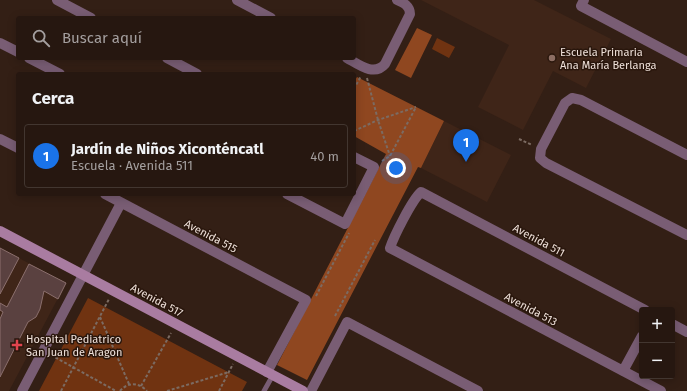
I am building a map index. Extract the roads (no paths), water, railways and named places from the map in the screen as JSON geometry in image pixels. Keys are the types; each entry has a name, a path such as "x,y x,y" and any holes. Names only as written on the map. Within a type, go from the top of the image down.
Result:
{"street":[{"path":"57,0 87,16"},
{"path":"237,0 267,16"},
{"path":"351,60 365,67 376,70 381,68 408,18 410,9 397,0"},
{"path":"582,3 687,62"},
{"path":"0,42 16,51"},
{"path":"33,60 56,72"},
{"path":"170,60 191,72"},
{"path":"687,155 581,100 572,98 565,103 540,154 546,163 687,235"},
{"path":"0,139 16,147"},
{"path":"291,196 348,226 374,167 356,158"},
{"name":"Avenida 511","path":"390,248 394,237 416,197 421,192 639,307"},
{"name":"Avenida 515","path":"109,196 311,298 270,374"},
{"path":"22,391 84,276 121,203"},
{"name":"Avenida 517","path":"0,231 303,391"},
{"name":"Avenida 513","path":"390,248 661,391"},
{"path":"311,391 347,322 478,391"},
{"path":"675,326 687,332"},
{"path":"623,371 639,342"}],"lane":[{"path":"264,391 270,374"}],"place":[{"name":"Escuela Primaria Ana María Berlanga","path":"552,58"},
{"name":"Jardín de Niños Xiconténcatl","path":"466,162"},
{"name":"Hospital Pediatrico San Juan de Aragon","path":"17,345"}]}
